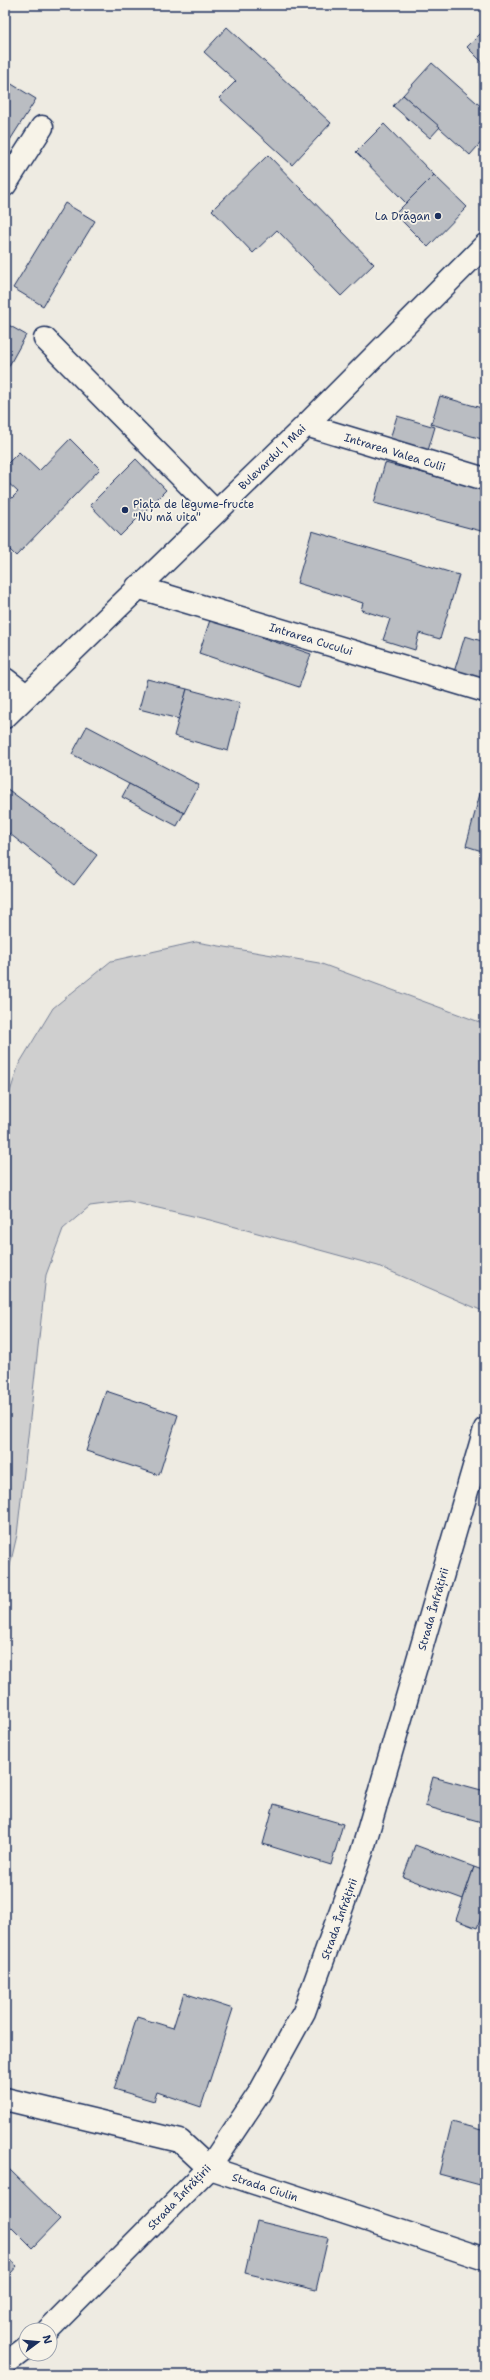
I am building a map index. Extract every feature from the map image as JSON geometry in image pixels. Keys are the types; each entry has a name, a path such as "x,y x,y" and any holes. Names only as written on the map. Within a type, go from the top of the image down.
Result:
{"street":[{"path":"5,185 42,127"},
{"name":"Bulevardul 1 Mai","path":"5,717 137,587 306,425 485,245"},
{"path":"45,339 216,512"},
{"name":"Intrarea Valea Culii","path":"306,425 485,479"},
{"name":"Intrarea Cucului","path":"137,587 485,691"},
{"path":"5,679 26,695"},
{"name":"Strada Înfrățirii","path":"56,2322 209,2168 260,2092 304,2012 362,1852 485,1429"},
{"name":"Strada Ciulin","path":"5,2099 180,2142 209,2168 485,2259"},
{"path":"5,2364 18,2354"}],"shaded area":[{"path":"196,942 319,963 485,1024 485,1312 378,1266 210,1220 128,1201 90,1206 63,1229 46,1275 17,1535 5,1587 5,1107 19,1064 53,1008 111,961"}],"building":[{"path":"227,27 331,123 292,165 219,98 236,81 204,52"},
{"path":"485,29 485,65 467,47"},
{"path":"432,63 485,110 485,138 470,155 403,95"},
{"path":"5,80 36,99 5,148"},
{"path":"403,95 440,127 430,138 393,106"},
{"path":"384,124 434,175 406,203 356,152"},
{"path":"268,155 374,264 341,296 277,230 253,253 212,210"},
{"path":"434,175 467,207 428,247 395,214"},
{"path":"65,203 95,221 43,306 13,288"},
{"path":"5,323 26,335 5,373"},
{"path":"440,396 485,409 485,440 431,424"},
{"path":"397,416 435,427 427,454 389,442"},
{"path":"70,439 100,469 16,556 5,545 5,505 18,492 5,480 5,466 19,452 39,471"},
{"path":"136,459 166,490 120,536 90,505"},
{"path":"385,463 485,489 485,516 481,531 374,503"},
{"path":"312,531 459,575 440,639 419,633 415,650 383,640 390,619 361,610 363,603 297,583"},
{"path":"210,620 311,654 299,687 199,653"},
{"path":"465,636 485,642 485,682 454,672"},
{"path":"147,679 187,689 179,719 139,709"},
{"path":"187,689 240,703 228,751 174,736"},
{"path":"87,726 199,785 184,813 72,754"},
{"path":"129,784 184,813 177,826 122,797"},
{"path":"6,788 97,855 74,885 5,830"},
{"path":"481,790 485,791 485,852 466,846"},
{"path":"106,1391 178,1415 159,1475 86,1451"},
{"path":"433,1777 485,1791 485,1823 425,1806"},
{"path":"274,1804 343,1824 331,1865 263,1844"},
{"path":"415,1845 474,1867 463,1899 403,1877"},
{"path":"474,1867 485,1871 485,1907 477,1928 456,1920"},
{"path":"184,1993 233,2009 201,2107 157,2092 154,2101 114,2089 137,2017 173,2028"},
{"path":"452,2122 485,2131 485,2167 480,2185 439,2174"},
{"path":"9,2169 60,2219 32,2248 5,2221 5,2174"},
{"path":"257,2221 328,2238 316,2290 245,2273"},
{"path":"5,2255 17,2266 5,2280"}],"place":[{"name":"La Drăgan","path":"438,216"},
{"name":"Piața de legume-fructe \"Nu mă uita\"","path":"125,510"}]}
